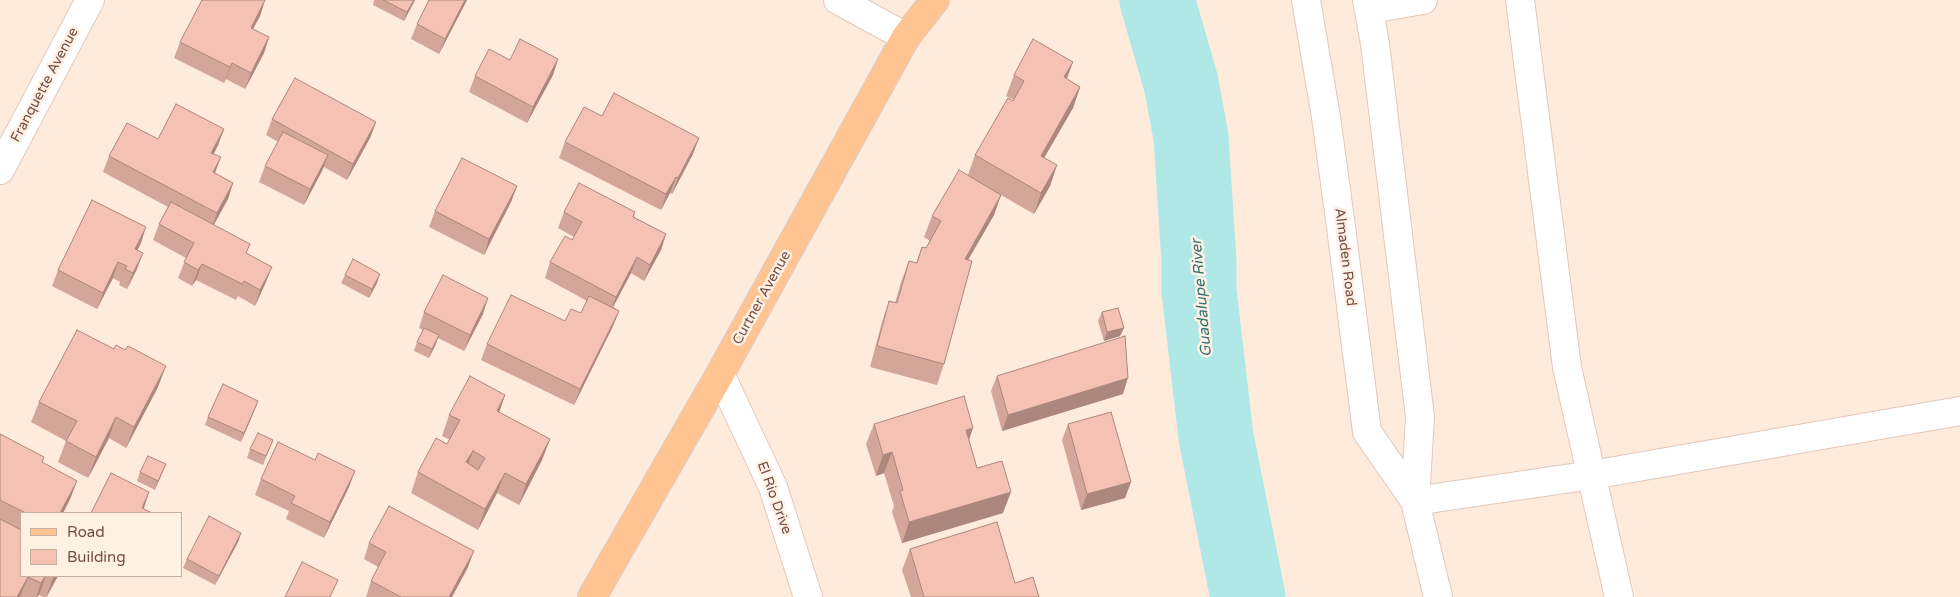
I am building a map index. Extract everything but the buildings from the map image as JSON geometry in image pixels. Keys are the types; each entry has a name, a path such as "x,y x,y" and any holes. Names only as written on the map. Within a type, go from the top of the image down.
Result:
{"main road":[{"name":"Curtner Avenue","path":"592,597 720,374 906,37 935,0"}],"street":[{"name":"Franquette Avenue","path":"0,170 90,0"},
{"path":"838,0 906,37"},
{"name":"Almaden Road","path":"1306,0 1342,227 1367,432 1415,501"},
{"path":"1368,4 1423,0"},
{"path":"1520,0 1567,367 1619,597"},
{"name":"Almaden Road","path":"1368,4 1375,44 1420,417 1415,501 1438,597"},
{"name":"El Rio Drive","path":"720,374 773,487 808,597"},
{"path":"1415,501 1592,475 1960,410"}],"waterway":[{"name":"Guadalupe River","path":"1157,0 1181,83 1191,137 1199,262 1199,291 1216,437 1248,597"}]}
